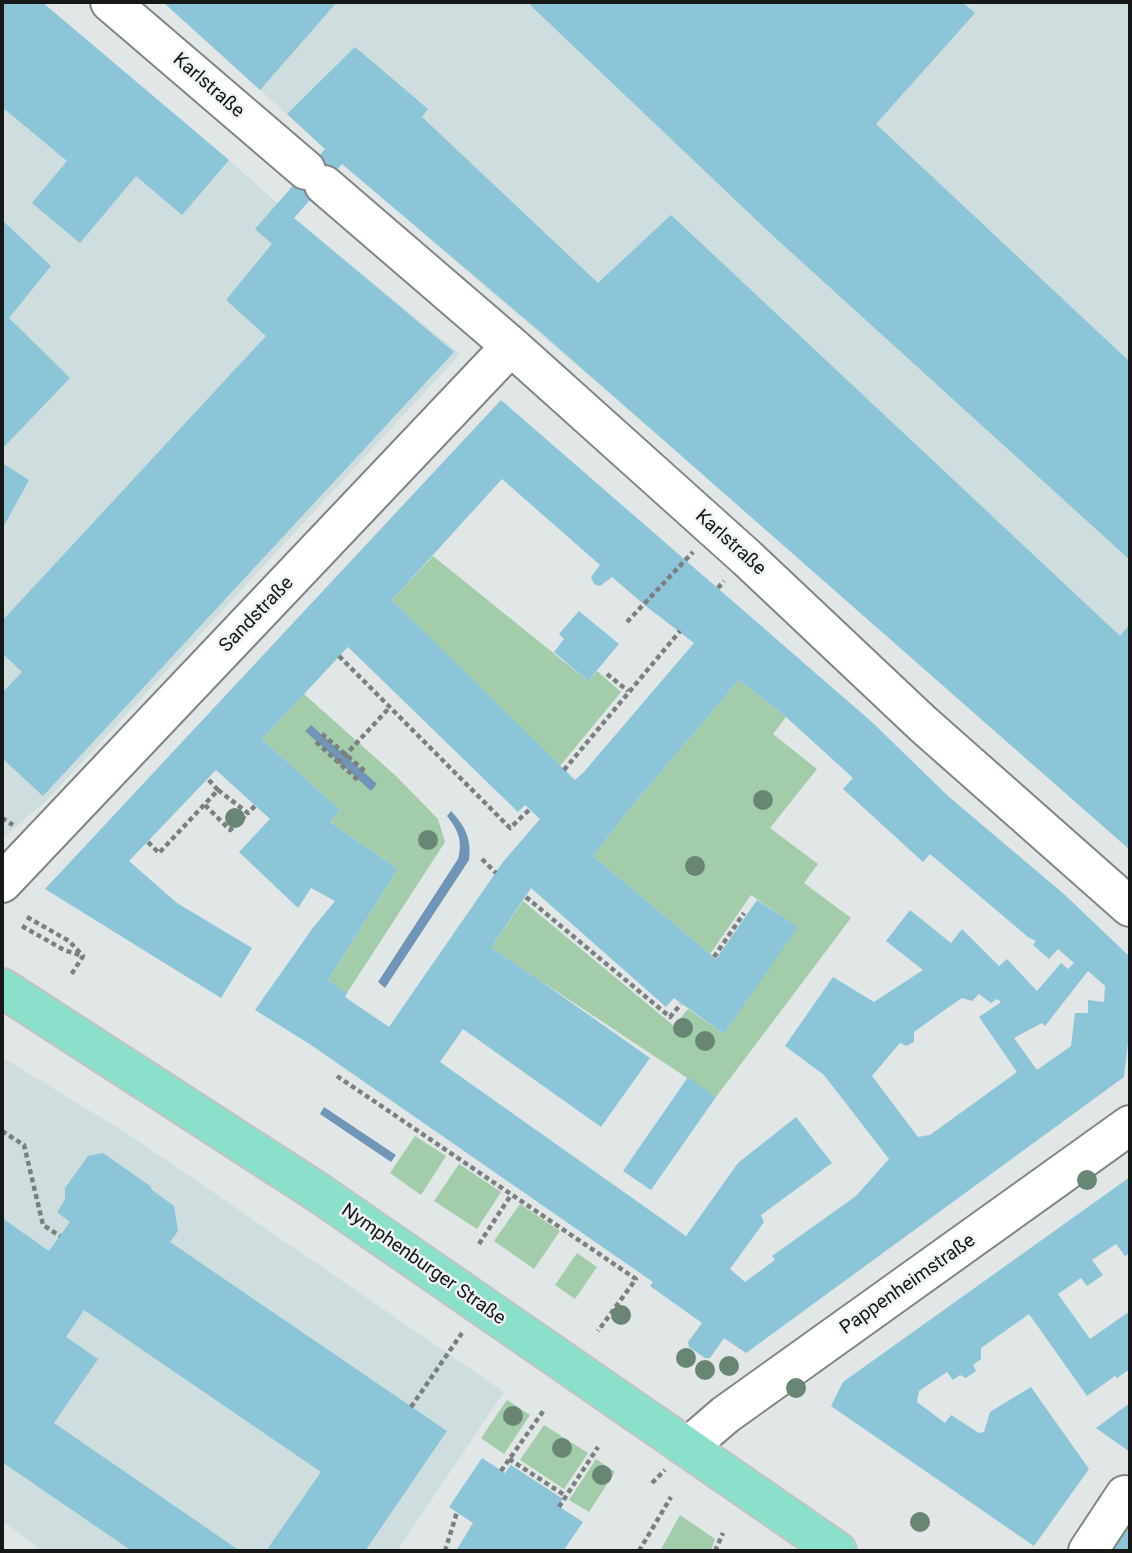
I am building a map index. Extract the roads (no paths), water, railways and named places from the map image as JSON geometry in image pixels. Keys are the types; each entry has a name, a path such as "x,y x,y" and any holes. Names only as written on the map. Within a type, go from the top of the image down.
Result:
{"main road":[{"name":"Nymphenburger Straße","path":"2,988 281,1167 837,1551"}],"street":[{"name":"Karlstraße","path":"110,2 511,346 714,529 923,724 1130,907"},
{"name":"Sandstraße","path":"2,883 511,346"},
{"name":"Pappenheimstraße","path":"688,1447 725,1415 1130,1125"},
{"path":"1087,1551 1125,1495 1130,1499"}],"water":[{"path":"311,725 377,784 371,791 305,731"},
{"path":"451,811 466,833 469,860 385,988 378,982 458,859 458,836 447,816"},
{"path":"324,1107 396,1155 391,1162 320,1114"}]}
